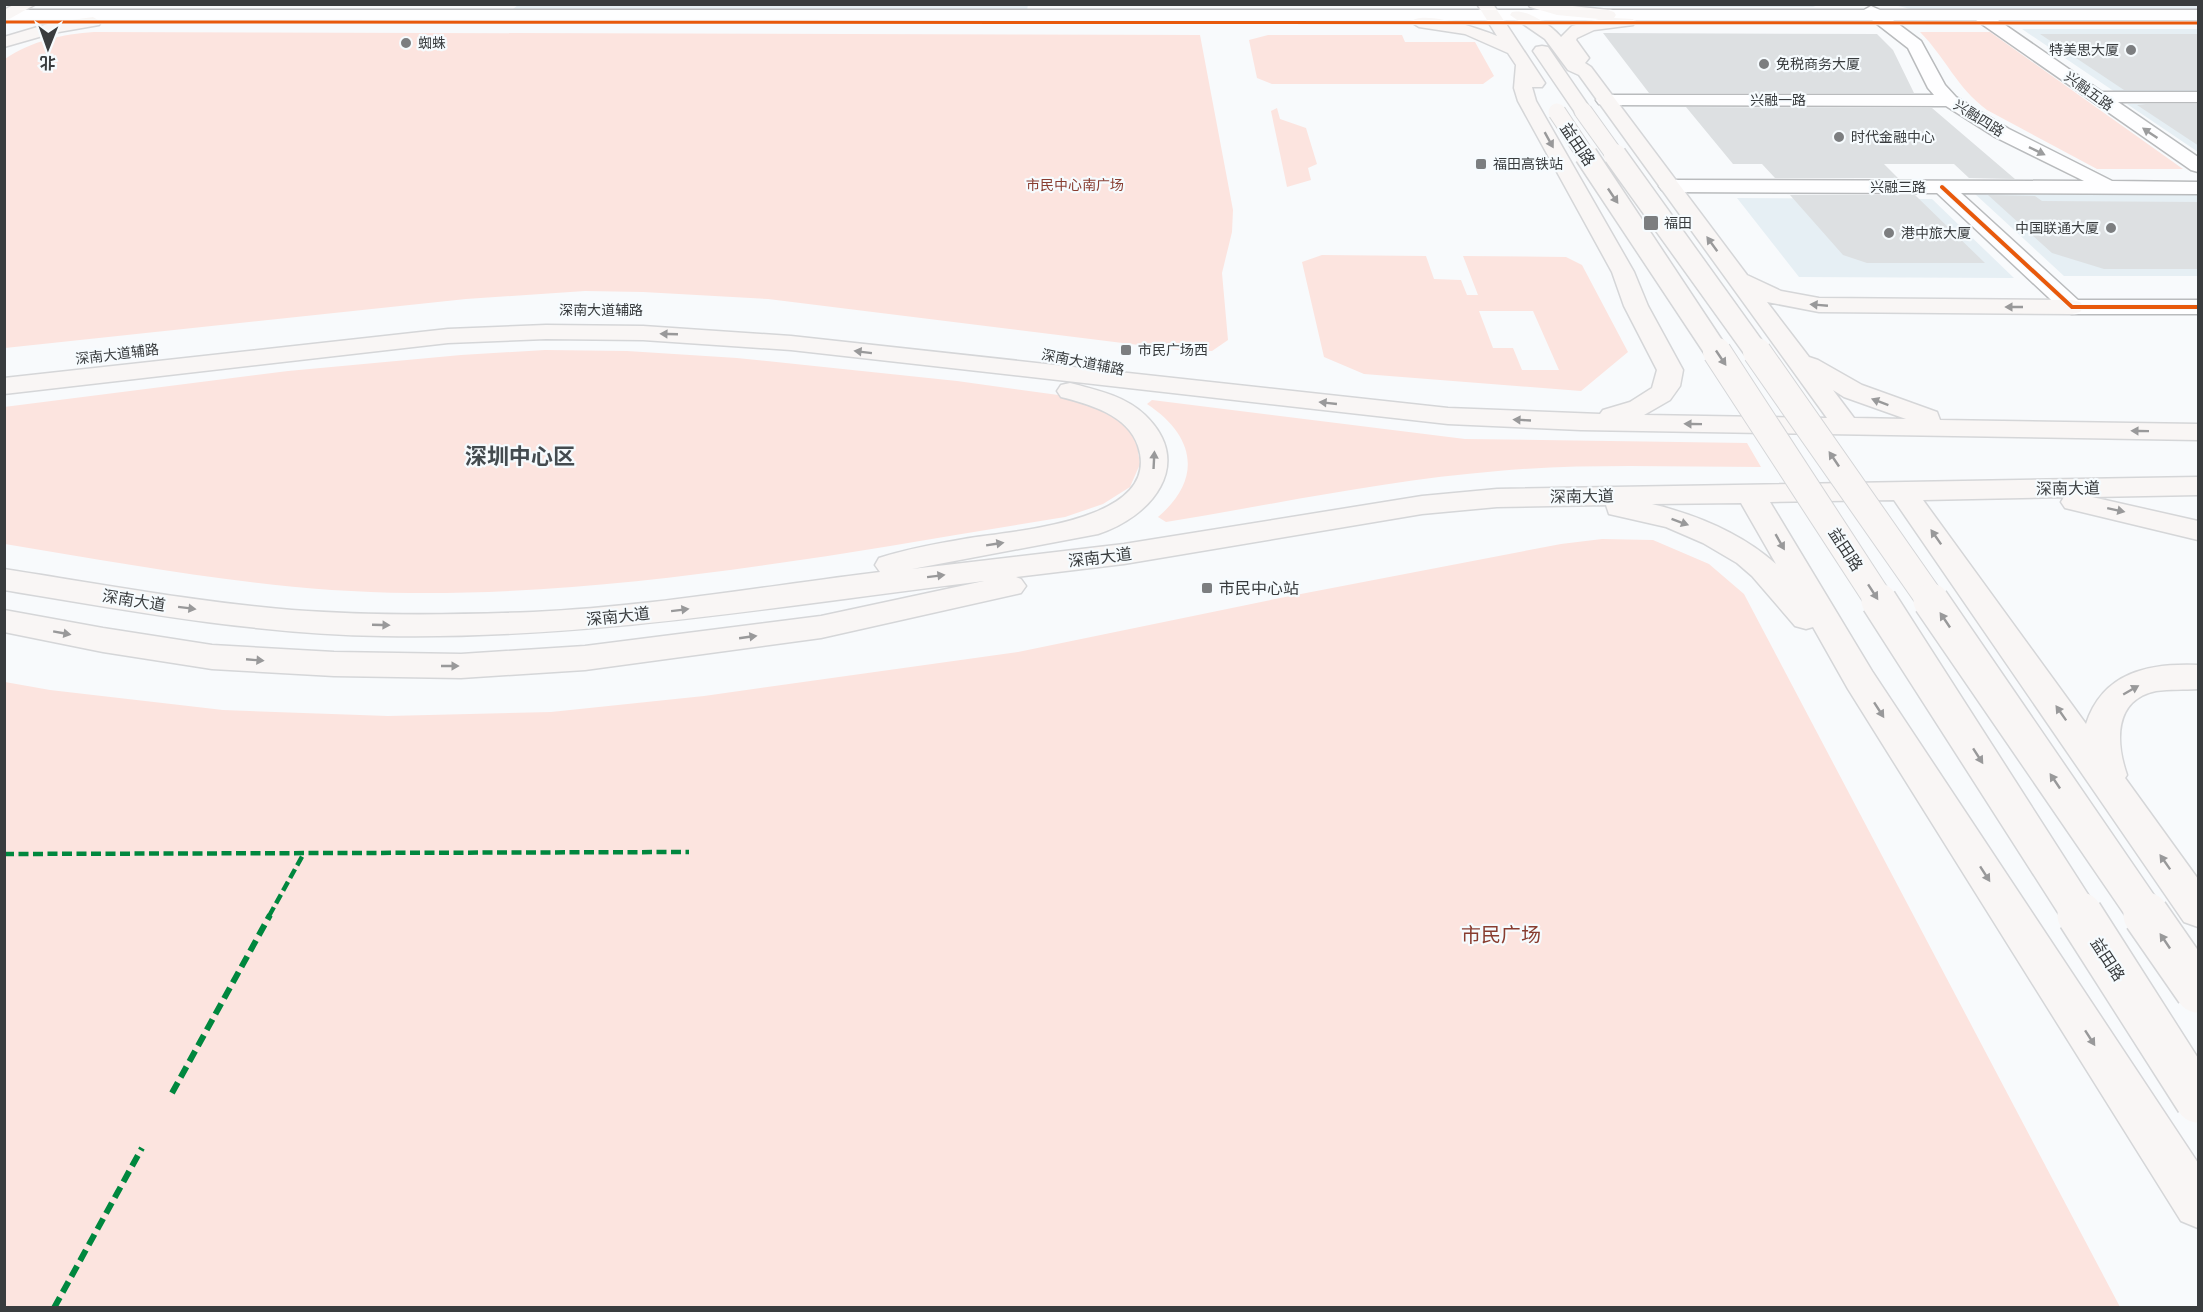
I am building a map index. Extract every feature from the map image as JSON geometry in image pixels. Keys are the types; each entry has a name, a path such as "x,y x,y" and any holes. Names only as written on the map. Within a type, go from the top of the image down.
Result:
{"main road":[{"path":"5,17 28,4"},
{"path":"4,34 63,4"},
{"path":"81,4 87,10 116,16"},
{"path":"1436,15 1460,9 1466,4"},
{"name":"益田路","path":"1491,14 1524,66 1579,104 1826,448 2199,990"},
{"path":"1523,14 1551,35 1575,65 1585,71 1579,104"},
{"name":"益田路","path":"1523,14 1579,104 1780,446 2199,1100"},
{"path":"4,42 51,28 93,22"},
{"path":"1419,22 1469,30 1513,49"},
{"path":"1627,22 1593,26 1574,32 1568,40 1580,58 1575,65 1575,85 1579,104 1669,186 1847,426"},
{"path":"1524,66 1523,88 1527,102 1623,272 1636,306 1670,370 1667,386 1651,401 1623,413 1581,422"},
{"path":"1738,279 1775,297 1819,305 2073,307"},
{"name":"深南大道辅路","path":"4,368 380,323 506,312 592,310"},
{"name":"深南大道辅路","path":"780,319 1097,362 1194,389"},
{"path":"4,386 448,336 594,332 741,338 1448,416 1581,422 2199,432"},
{"path":"1791,351 1818,372 1852,391 1928,418 1977,428"},
{"path":"4,400 159,379 283,353"},
{"path":"796,593 920,556 1067,532 1100,524 1139,497 1150,480 1155,462 1151,439 1134,417 1113,404 1077,392 962,375 909,357"},
{"name":"深南大道","path":"4,579 107,597 292,621 459,625 534,623 612,618 796,593 1124,554 1422,505 1497,498 2199,486"},
{"path":"1996,489 2097,506 2199,530"},
{"path":"1901,490 2199,910"},
{"path":"1749,492 1860,680 2199,1204"},
{"path":"1497,498 1601,504 1636,510 1672,519 1721,540 1761,568 1777,584 1860,680"},
{"path":"4,621 155,649 266,662 406,666 525,663 644,651 821,627 1015,585 1124,554"},
{"path":"4,559 59,576 107,597"},
{"path":"2119,795 2107,771 2101,743 2103,718 2109,708 2128,691 2155,679 2199,677"}],"street":[{"path":"1053,14 1211,10 1436,15 1875,14 1985,19 2199,23"},
{"path":"5,17 26,22 93,22 483,14"},
{"path":"5,17 44,15 1053,14 1419,22 1491,14"},
{"path":"1523,14 1627,22 1875,14"},
{"name":"兴融四路","path":"1875,14 1915,45 1937,87 1950,101 2002,133 2111,187"},
{"path":"1985,19 2199,15"},
{"name":"兴融五路","path":"1985,19 2199,166"},
{"path":"2098,97 2199,97"},
{"name":"兴融一路","path":"1579,104 1950,101"},
{"name":"兴融三路","path":"1669,186 2199,188"},
{"path":"1942,187 2073,307 2199,307"}],"shaded area":[{"path":"1818,4 1813,7 1584,7 1577,5"},
{"path":"2198,4 2198,11 1919,11 1894,5"},
{"path":"518,5 1028,5 1027,10 513,9"},
{"name":"特美思大厦","path":"2022,29 2198,29 2198,94 2118,94"},
{"path":"2127,104 2198,104 2198,152"},
{"name":"中国联通大厦","path":"1975,194 2198,195 2198,276 2064,276"},
{"path":"1737,198 1932,199 2014,278 1799,277"}],"green space":[{"name":"市民中心南广场","path":"94,32 1200,35 1233,210 1232,232 1222,273 1228,340 1212,351 1187,351 768,299 585,291 466,299 5,348 5,59 26,47 48,40"},
{"path":"1920,32 1990,32 2183,169 2097,169 1987,110 1967,92"},
{"path":"1268,35 1402,35 1405,42 1475,42 1494,76 1483,84 1272,84 1257,78 1249,40"},
{"path":"1277,108 1280,119 1306,128 1317,164 1308,168 1311,180 1287,187 1271,111"},
{"path":"1322,255 1426,256 1434,279 1461,280 1467,295 1478,295 1463,256 1566,257 1582,265 1628,352 1581,391 1364,374 1324,357 1302,262","holes":["1479,311 1533,311 1559,370 1522,370 1513,348 1493,348"]},
{"path":"545,350 627,351 737,358 957,381 1073,397 1115,414 1129,429 1137,445 1140,464 1130,487 1103,504 1065,517 739,569 575,587 492,592 359,592 257,583 5,544 4,407 288,371 461,355"},
{"path":"1152,400 1465,439 1747,443 1761,467 1597,466 1498,471 1373,486 1166,522 1158,517 1173,502 1182,487 1187,472 1187,458 1183,443 1175,429 1147,404"},
{"name":"市民广场","path":"1602,539 1653,540 1709,564 1744,594 2120,1307 5,1307 5,682 50,690 223,710 388,716 551,712 704,696 1018,652 1280,598 1561,544"}],"building":[{"name":"免税商务大厦","path":"1603,33 1877,34 1893,50 1914,93 1649,93"},
{"name":"特美思大厦","path":"2040,34 2199,34 2199,90 2124,90"},
{"path":"2146,104 2199,104 2199,146 2137,105"},
{"name":"时代金融中心","path":"1686,107 1932,108 2015,179 1969,178 1954,164 1884,164 1898,178 1775,178 1762,164 1733,164"},
{"name":"港中旅大厦","path":"1790,195 1915,195 1985,263 1867,263 1843,255"},
{"name":"中国联通大厦","path":"1988,195 2035,196 2042,201 2199,202 2199,269 2104,269 2052,253"}],"marked path":[{"path":"4,854 689,852"},
{"path":"172,1093 304,853"},
{"path":"54,1308 142,1148"}],"cycle path":[{"path":"4,22 2198,23"},
{"path":"1942,187 2072,307 2198,307"}],"place":[{"name":"蜘蛛","path":"406,43"},
{"name":"特美思大厦","path":"2131,50"},
{"name":"免税商务大厦","path":"1764,64"},
{"name":"时代金融中心","path":"1839,137"},
{"name":"福田高铁站","path":"1481,164"},
{"name":"福田","path":"1651,223"},
{"name":"中国联通大厦","path":"2111,228"},
{"name":"港中旅大厦","path":"1889,233"},
{"name":"市民广场西","path":"1126,350"},
{"name":"市民中心站","path":"1207,588"}],"district":[{"name":"深圳中心区","path":"520,456"}]}
